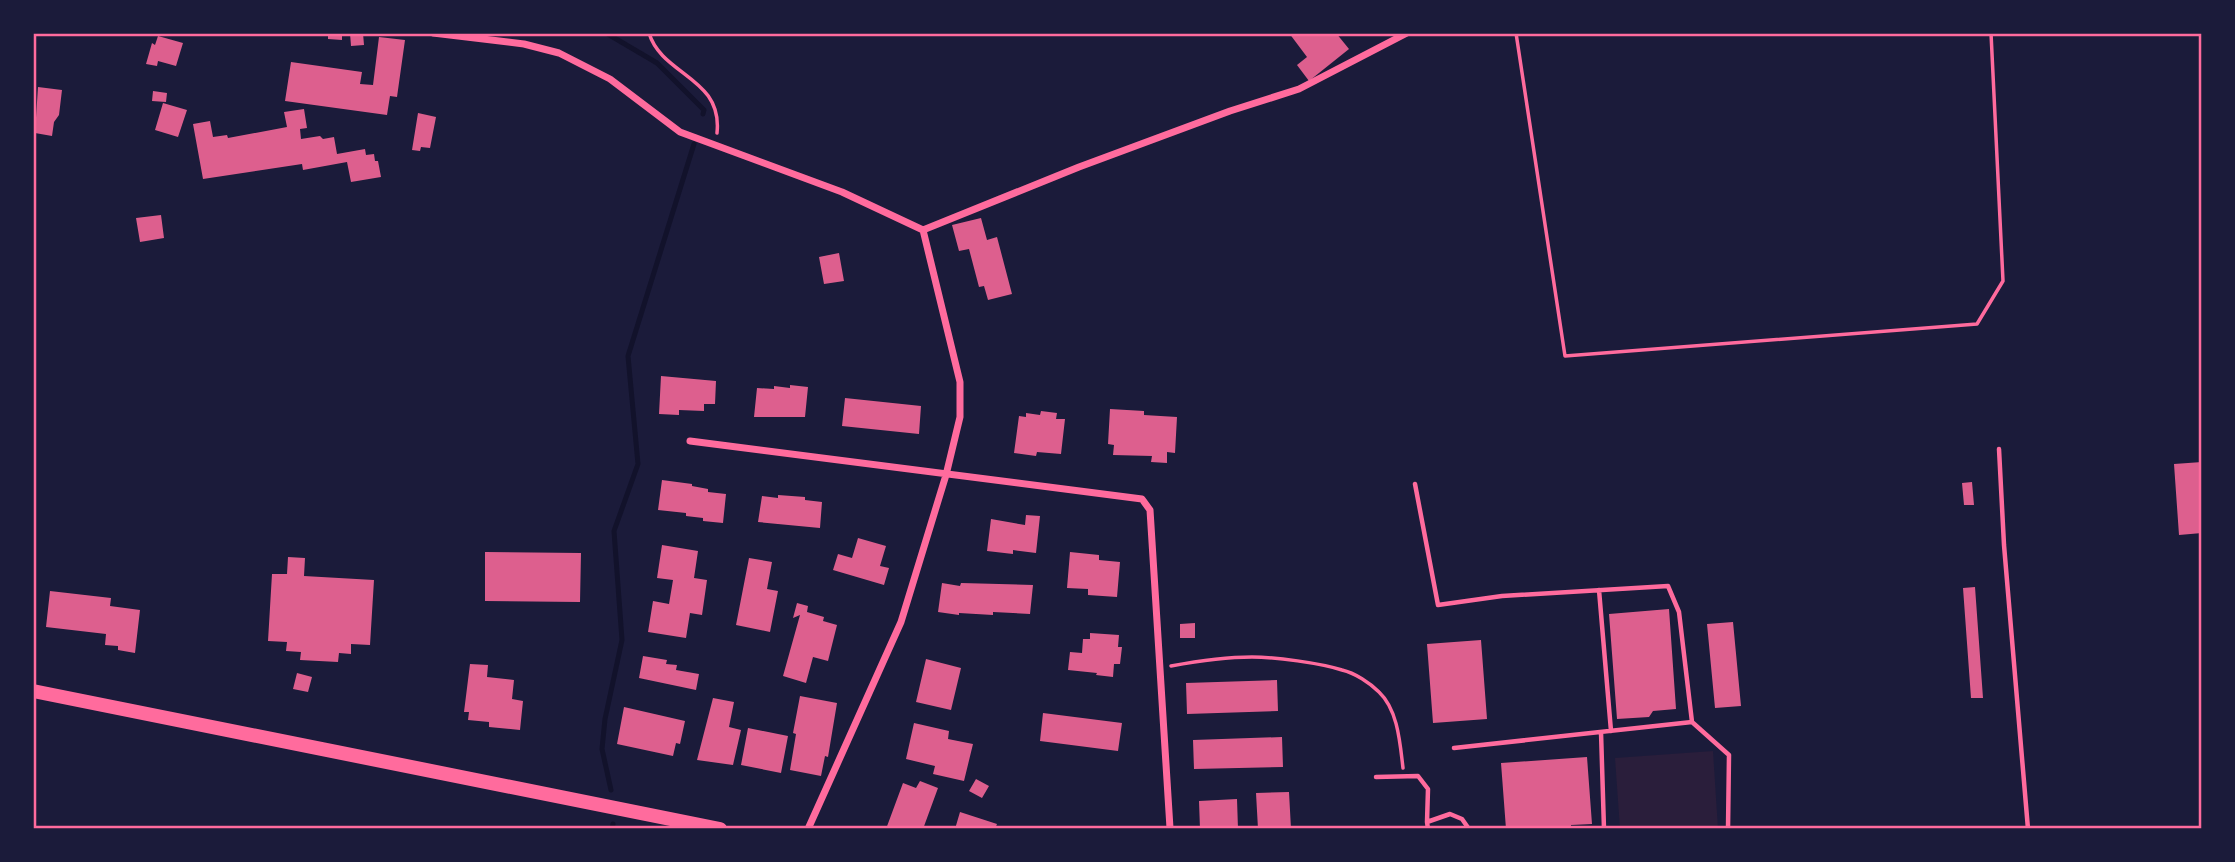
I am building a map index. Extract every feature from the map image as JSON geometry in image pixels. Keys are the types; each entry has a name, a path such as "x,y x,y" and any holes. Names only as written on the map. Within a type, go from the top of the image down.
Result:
{"main road":[{"path":"33,691 720,829"}],"street":[{"path":"433,33 524,44 559,53 610,79 680,132 842,192 923,230 1091,162 1299,89 1407,33"},
{"path":"808,829 901,622 946,475 960,417 960,382 923,230"},
{"path":"690,441 1142,499 1150,510 1170,828"}],"lane":[{"path":"1999,449 2004,545 2028,829"},
{"path":"1415,484 1438,605 1502,596 1668,586 1679,612 1692,722 1729,755 1728,829"},
{"path":"1599,590 1611,731"},
{"path":"1454,748 1692,722"},
{"path":"1601,732 1604,829"},
{"path":"1377,778 1418,776 1428,789 1427,829"},
{"path":"1427,822 1450,814 1462,819 1469,829"}],"path":[{"path":"649,33 651,40 667,59 707,92 718,120 715,146"},
{"path":"1516,33 1565,356 1977,324 2003,281 1991,33"},
{"path":"1161,667 1253,657 1342,670 1361,678 1380,692 1393,712 1404,777"}],"shaded area":[{"path":"1713,751 1718,829 1620,829 1615,758"}],"building":[{"path":"328,33 342,33 342,40 328,39"},
{"path":"350,33 363,33 364,45 351,46"},
{"path":"1289,33 1336,33 1349,49 1309,81 1297,65 1307,57"},
{"path":"158,36 183,43 176,66 158,61 157,66 146,64 152,43 155,45"},
{"path":"379,37 405,40 397,97 390,96 387,115 285,101 291,62 362,72 360,84 373,85"},
{"path":"38,87 62,90 59,115 54,122 52,136 35,133"},
{"path":"153,91 167,93 166,102 152,101"},
{"path":"163,103 187,110 178,137 155,130"},
{"path":"304,109 307,128 300,129 301,139 334,137 337,154 365,149 366,155 374,154 375,161 378,161 381,177 351,182 347,162 303,170 302,164 203,179 193,124 210,121 213,137 227,135 228,138 287,127 284,112"},
{"path":"418,113 436,117 430,148 421,147 420,151 412,150"},
{"path":"161,215 164,238 140,242 136,218"},
{"path":"981,218 987,240 997,237 1012,294 988,300 984,286 979,287 969,249 959,251 952,225"},
{"path":"839,253 844,281 824,284 819,257"},
{"path":"661,376 716,381 715,404 704,404 704,411 679,410 679,415 659,414"},
{"path":"790,385 808,387 805,417 754,417 757,388 790,388"},
{"path":"845,398 921,406 919,434 842,426"},
{"path":"1110,409 1177,417 1175,453 1167,452 1167,463 1151,462 1152,456 1113,455 1114,445 1108,444"},
{"path":"1041,411 1057,413 1056,419 1065,419 1061,454 1037,452 1036,456 1014,453 1019,416 1026,417 1026,413 1040,415"},
{"path":"2202,462 2202,533 2179,535 2174,464"},
{"path":"662,480 692,484 708,489 708,492 726,494 723,523 703,521 703,518 686,516 686,513 658,510"},
{"path":"1972,482 1974,505 1964,505 1962,483"},
{"path":"778,495 805,497 805,500 822,502 820,528 758,522 762,496 778,498"},
{"path":"1026,515 1040,516 1036,553 987,551 991,519 1025,525"},
{"path":"858,538 886,546 880,566 889,568 884,585 833,570 838,554 852,558"},
{"path":"662,545 698,551 694,578 707,580 702,615 690,613 686,638 648,632 653,601 669,604 673,580 657,578"},
{"path":"485,552 581,553 580,602 485,601"},
{"path":"1070,552 1099,555 1099,560 1120,562 1117,597 1088,595 1088,589 1067,588"},
{"path":"288,557 305,558 304,576 374,580 370,645 351,644 351,654 339,653 338,662 300,660 301,652 286,651 287,642 268,641 272,574 287,574"},
{"path":"749,558 772,562 767,589 778,591 770,632 736,625"},
{"path":"942,583 960,586 961,583 1033,585 1030,614 993,612 993,615 959,615 938,612"},
{"path":"1975,587 1983,698 1971,698 1963,588"},
{"path":"50,591 111,598 110,606 140,610 135,653 118,650 118,646 105,645 106,634 46,627"},
{"path":"797,603 808,606 807,612 824,617 823,621 837,625 828,661 813,657 806,683 783,676 800,615 793,618"},
{"path":"1669,609 1676,709 1653,711 1649,717 1617,719 1609,614"},
{"path":"1733,622 1741,706 1715,708 1707,624"},
{"path":"1195,623 1195,638 1180,638 1180,624"},
{"path":"1090,633 1119,635 1118,647 1122,647 1120,664 1114,664 1113,677 1068,670 1070,652 1082,653 1083,639 1090,639"},
{"path":"1481,640 1487,719 1433,723 1427,644"},
{"path":"643,656 667,660 666,664 677,665 676,670 699,674 696,690 639,678"},
{"path":"926,659 961,668 951,710 916,702"},
{"path":"470,664 488,665 487,677 514,680 512,699 523,701 520,730 489,727 489,722 468,720 469,712 464,712"},
{"path":"297,673 312,677 308,692 293,689"},
{"path":"1277,680 1278,711 1187,714 1186,683"},
{"path":"800,696 837,703 828,757 825,756 821,776 790,770"},
{"path":"713,698 734,702 729,727 741,730 733,765 697,760"},
{"path":"624,707 685,721 680,744 676,743 673,756 617,744"},
{"path":"1043,713 1122,723 1118,751 1040,741"},
{"path":"914,723 949,731 948,739 973,744 964,781 933,774 935,766 906,759"},
{"path":"748,728 788,736 781,773 741,765"},
{"path":"1282,737 1283,767 1194,769 1193,740"},
{"path":"1587,757 1592,824 1571,825 1571,829 1506,829 1501,763"},
{"path":"976,779 989,786 982,798 969,791"},
{"path":"920,781 938,788 923,829 886,829 903,783 916,788"},
{"path":"1289,792 1291,829 1258,829 1256,793"},
{"path":"1237,799 1238,829 1200,829 1199,801"},
{"path":"960,812 997,824 995,829 955,829"}],"waterway":[{"path":"606,33 657,63 704,110 703,114"},
{"path":"611,790 602,749 605,719 622,640 614,531 638,464 628,356 694,144"},
{"path":"612,829 613,824"}]}
